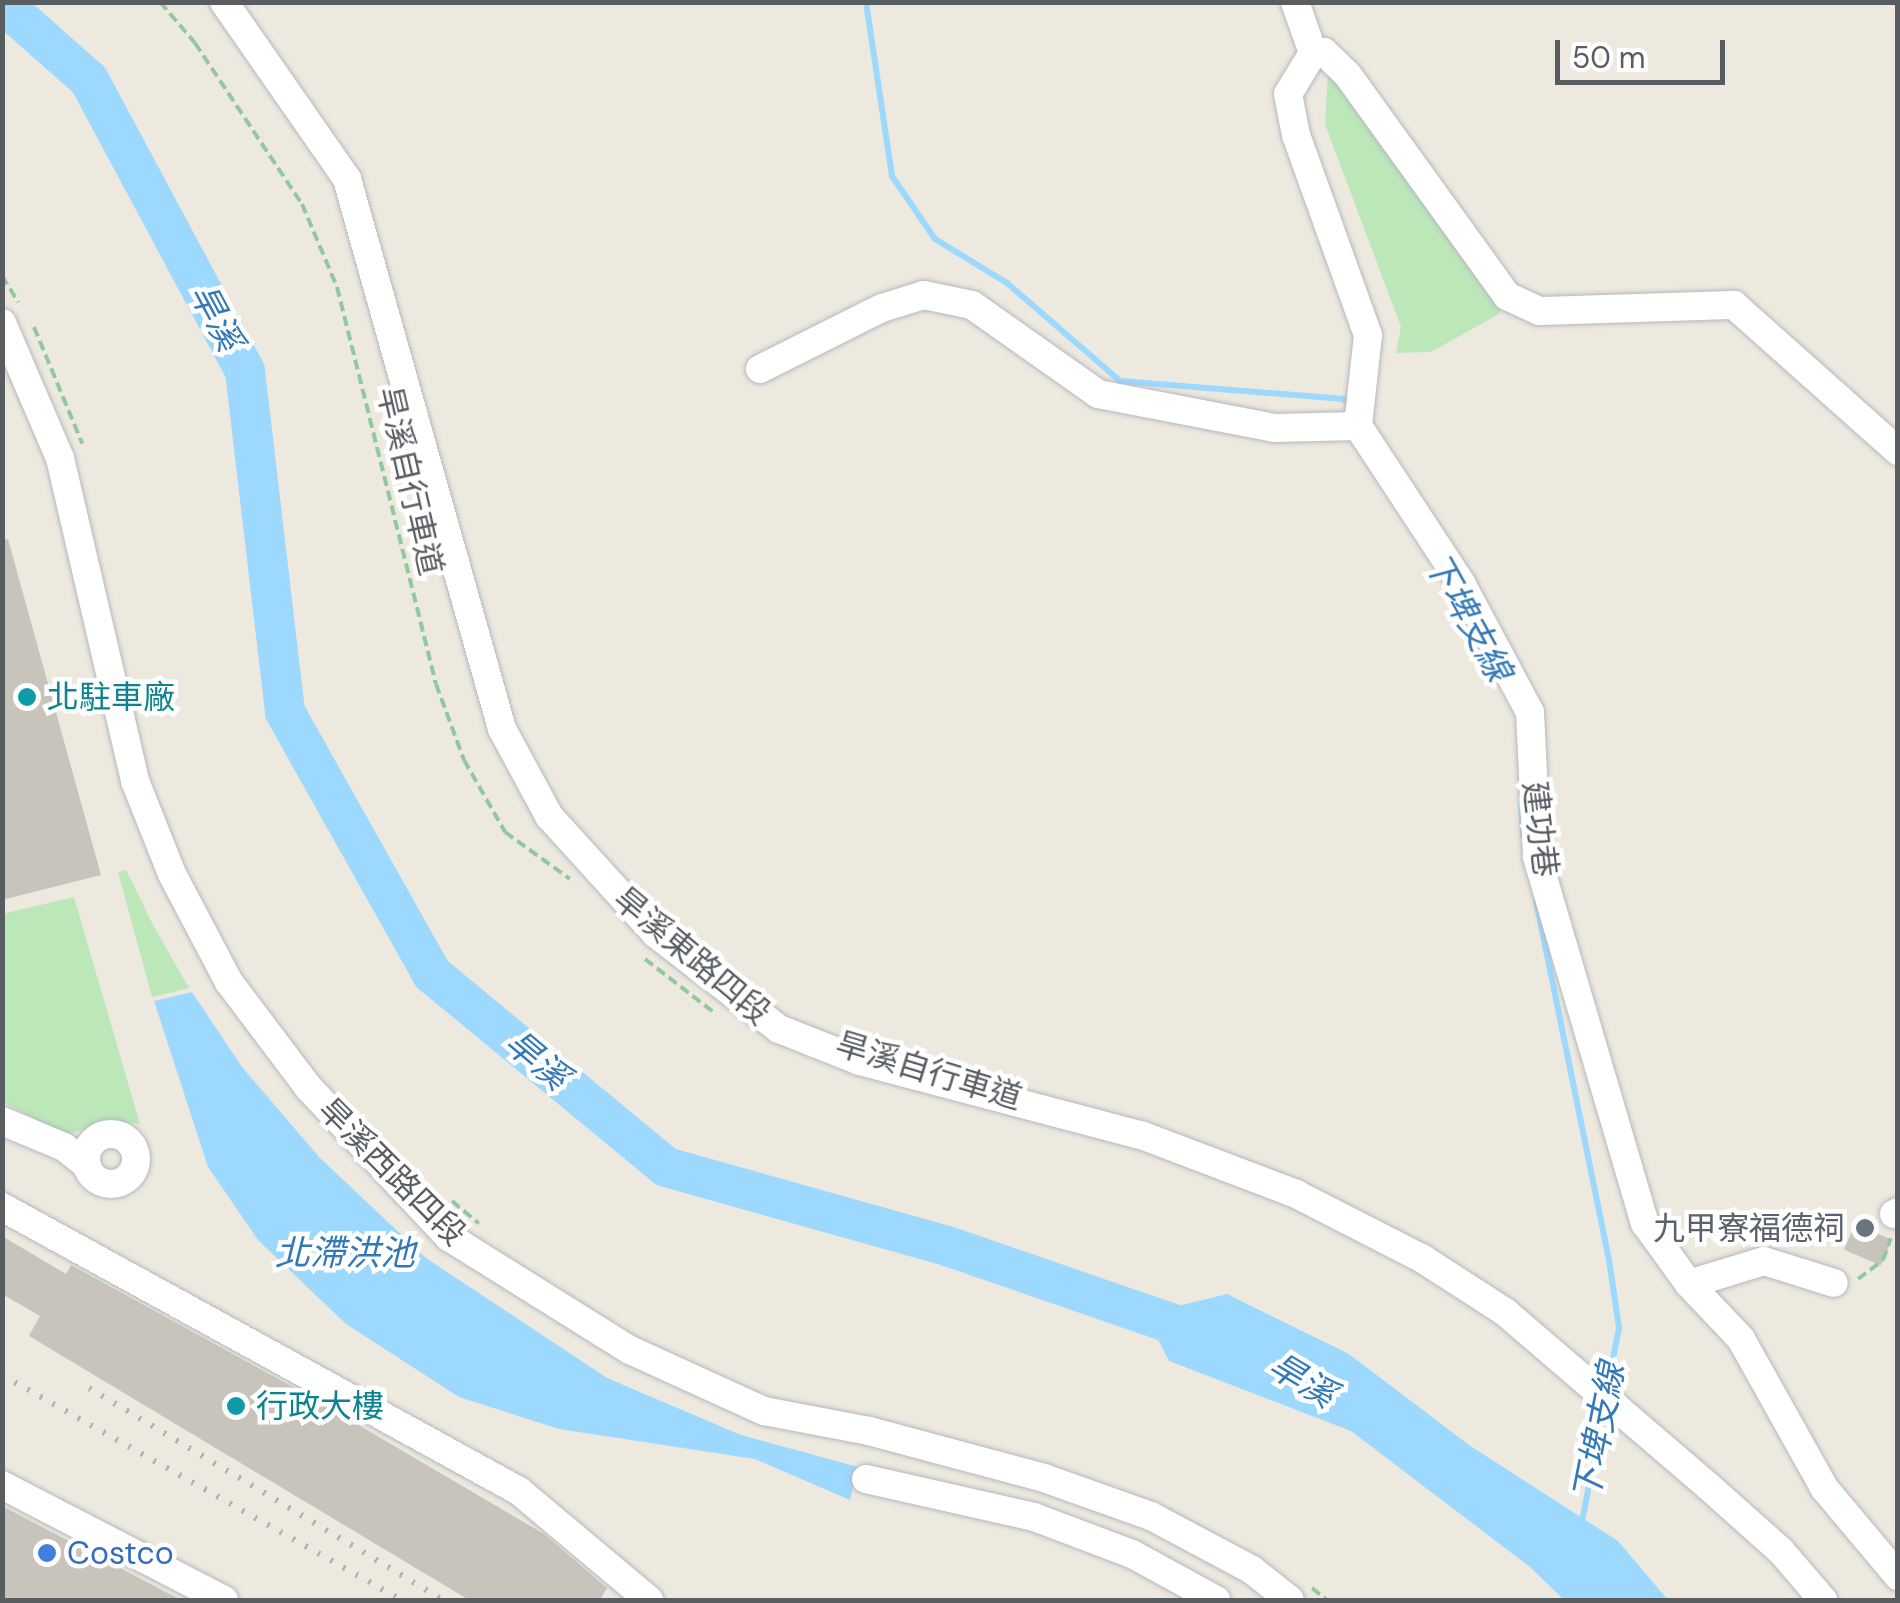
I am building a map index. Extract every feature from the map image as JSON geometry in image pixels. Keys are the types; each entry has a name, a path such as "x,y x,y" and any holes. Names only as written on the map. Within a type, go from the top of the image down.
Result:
{"street":[{"name":"旱溪東路四段","path":"224,2 347,178 502,729 549,816 656,934 779,1029 860,1061 1141,1135 1296,1194 1423,1258 1505,1312 1781,1551 1823,1600"},
{"path":"760,369 882,308 924,295 972,305 1098,394 1275,428 1358,426 1368,335 1296,135 1288,94 1313,53 1296,2"},
{"path":"1313,53 1336,61 1507,296 1539,311 1734,305 1898,451"},
{"name":"旱溪西路四段","path":"17,316 60,458 135,782 172,874 230,982 308,1087 448,1237 630,1350 764,1411 869,1430 1115,1504 1296,1590"},
{"name":"建功巷","path":"1358,426 1462,583 1530,712 1537,857 1644,1222 1689,1284 1741,1339 1824,1488 1898,1576"},
{"path":"2,1120 90,1154"},
{"path":"2,1207 518,1491 649,1600"},
{"path":"1689,1284 1764,1261 1834,1282"},
{"path":"866,1479 1034,1517 1132,1554 1216,1600"},
{"path":"2,1484 224,1600"}],"path":[{"name":"旱溪自行車道","path":"160,2 196,43 302,204 337,286 436,684 464,760 505,832 573,882"},
{"path":"2,276 17,316 84,447"},
{"path":"636,949 726,1020"},
{"path":"438,1189 482,1227"},
{"path":"1834,1282 1851,1284 1883,1260 1896,1213"},
{"path":"1296,1590 1327,1600"}],"green space":[{"path":"1328,73 1510,295 1499,314 1431,352 1396,353 1401,327 1325,124"},
{"path":"126,870 189,988 152,997 118,872"},
{"path":"74,897 140,1124 106,1121 67,1135 3,1102 2,914"}],"water":[{"name":"北滯洪池","path":"192,992 242,1067 319,1157 426,1258 607,1378 741,1435 858,1467 850,1500 755,1459 559,1429 459,1397 346,1324 258,1240 208,1167 154,1001"},
{"path":"1227,1294 1349,1354 1469,1445 1618,1541 1668,1600 1564,1600 1530,1567 1351,1431 1169,1361 1145,1314"}],"building":[{"name":"北駐車廠","path":"8,539 101,875 2,900 2,540"},
{"path":"1855,1224 1892,1240 1881,1265 1844,1250"},
{"name":"行政大樓","path":"2,1236 66,1274 71,1265 311,1397 544,1534 607,1588 600,1600 469,1600 29,1336 40,1316 2,1294"},
{"name":"Costco","path":"2,1506 181,1600 2,1600"}],"waterway":[{"name":"下埤支線","path":"866,2 892,176 935,239 1007,283 1120,381 1344,399 1351,410"},
{"name":"旱溪","path":"2,3 89,80 245,371 285,712 432,974 666,1167 947,1246 1194,1331"},
{"name":"下埤支線","path":"1521,798 1523,835"},
{"name":"下埤支線","path":"1536,901 1609,1260 1619,1328 1607,1389"},
{"name":"下埤支線","path":"1581,1527 1604,1407"}],"railway":[{"path":"2,1375 401,1600"},
{"path":"89,1388 443,1600"}],"place":[{"name":"北駐車廠","path":"27,697"},
{"name":"九甲寮福德祠","path":"1865,1228"},
{"name":"行政大樓","path":"236,1406"},
{"name":"Costco","path":"47,1553"}]}
